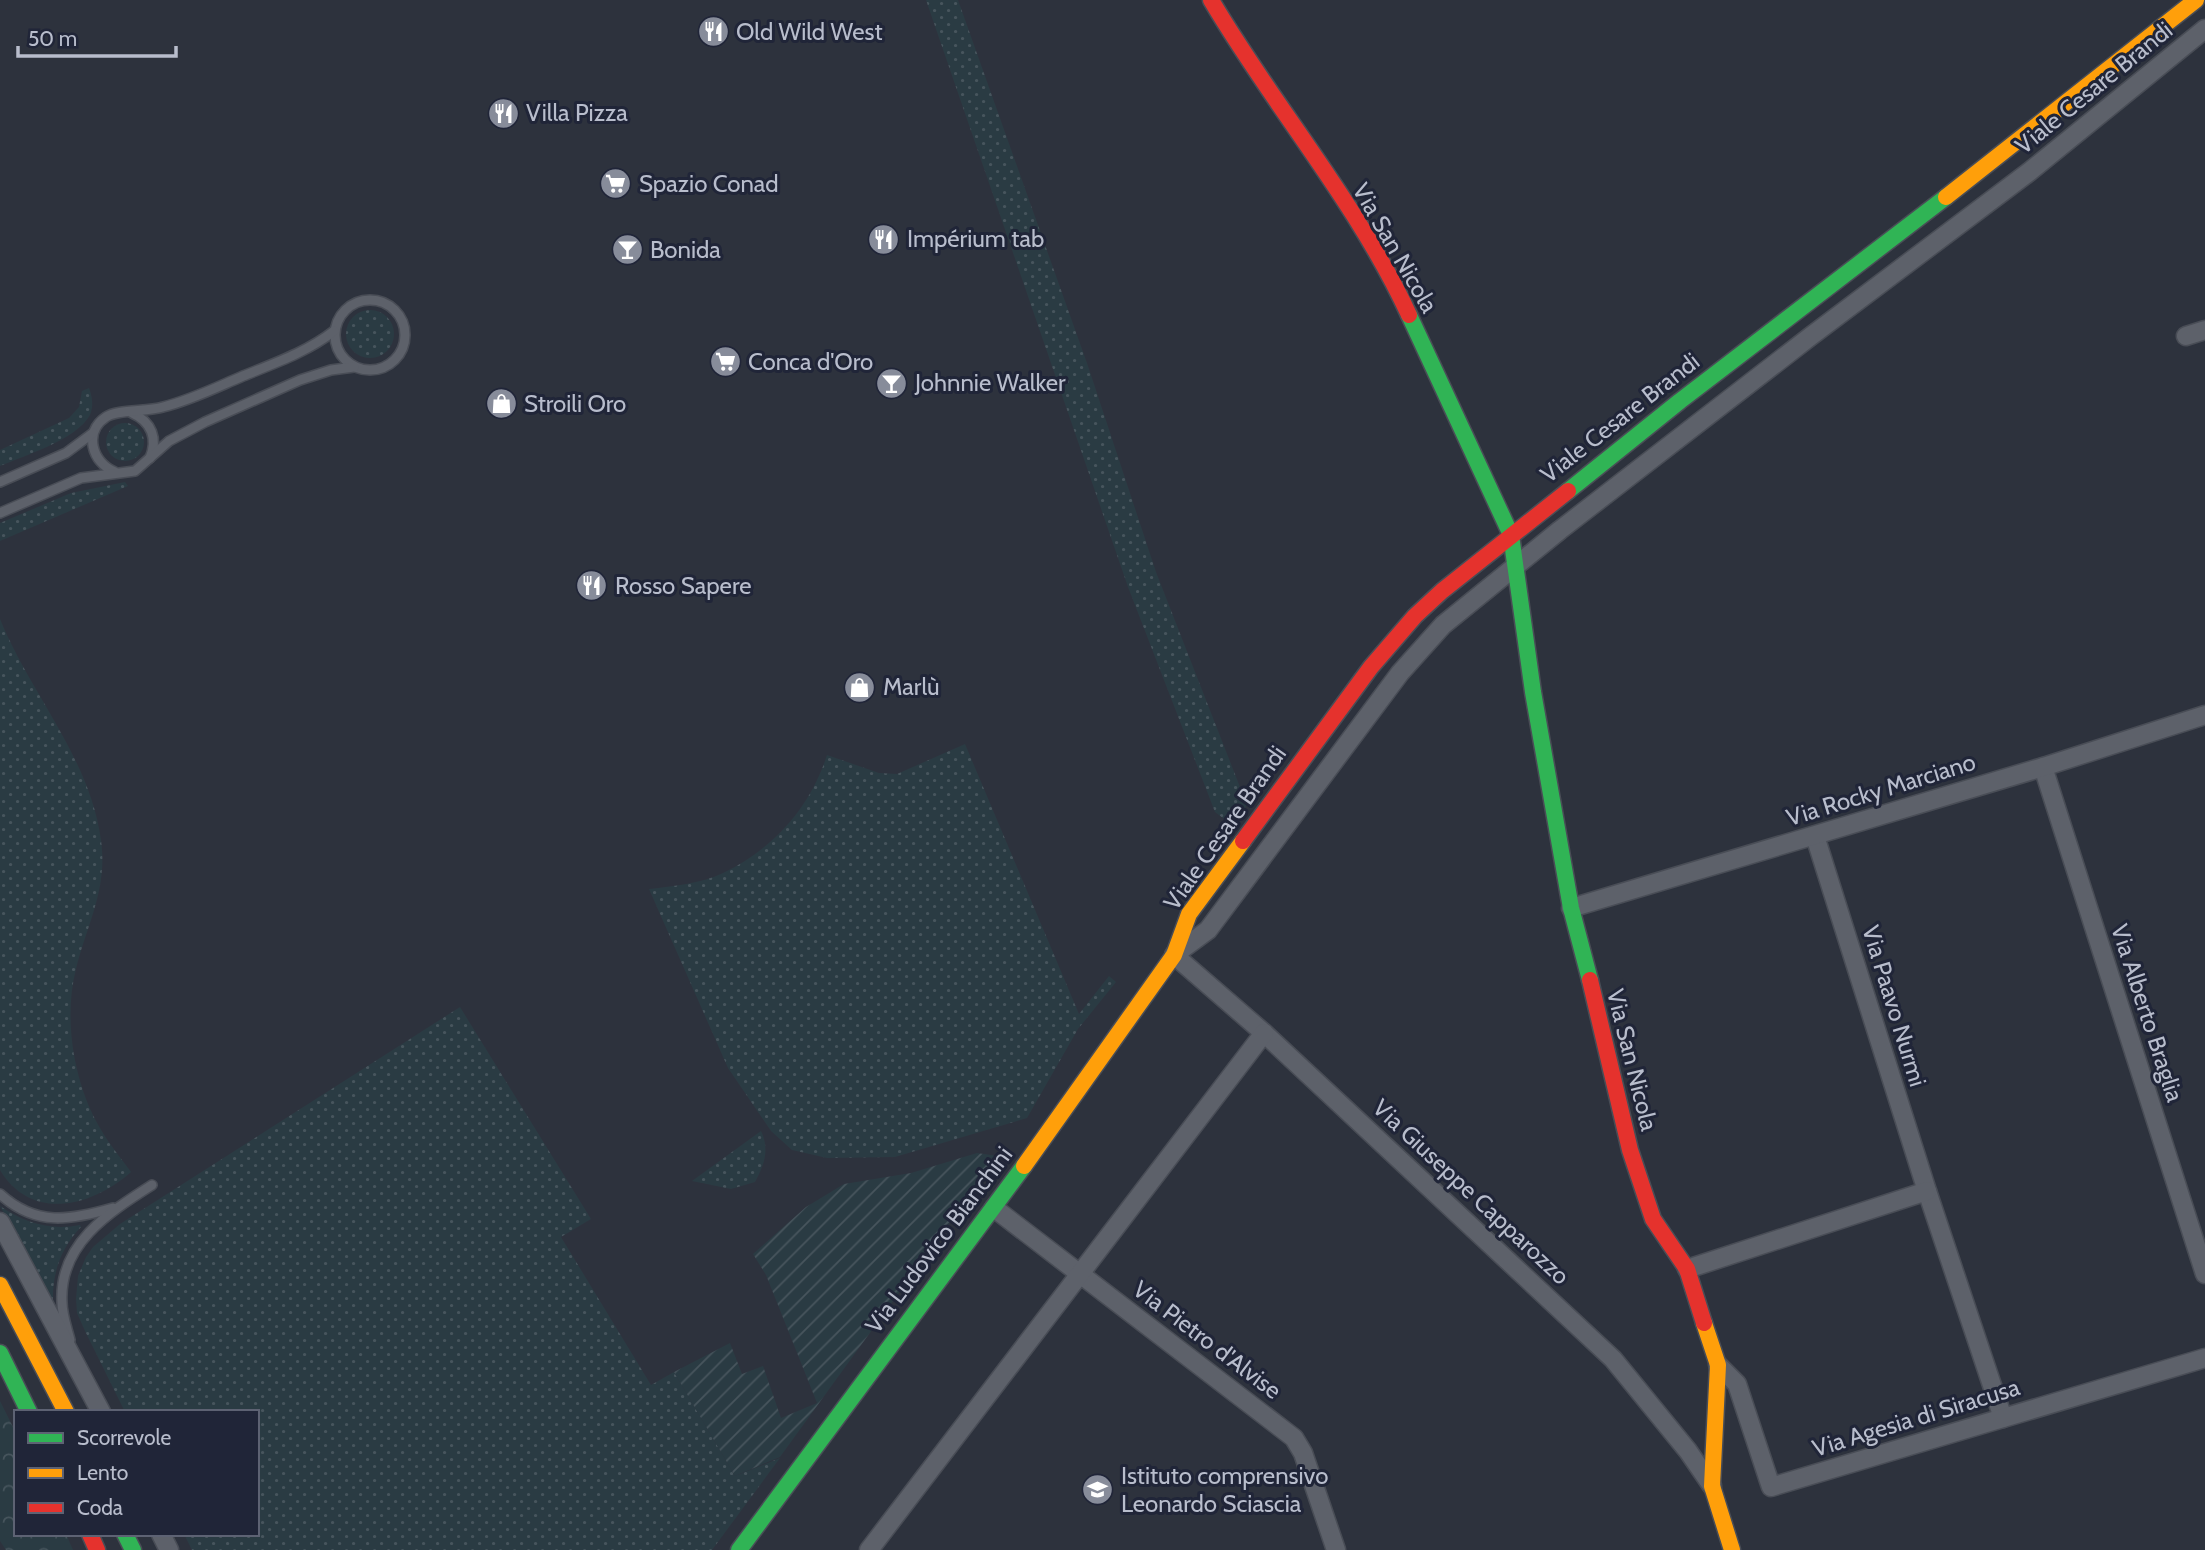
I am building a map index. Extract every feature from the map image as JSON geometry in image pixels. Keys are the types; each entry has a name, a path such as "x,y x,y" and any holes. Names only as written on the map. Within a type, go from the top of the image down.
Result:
{"street":[{"name":"Via San Nicola","path":"1211,0 1256,74 1373,244 1423,342 1511,535 1533,692 1571,908 1630,1150 1653,1219 1687,1269 1718,1365 1712,1486 1732,1550"},
{"name":"Viale Cesare Brandi","path":"1174,955 1188,914 1371,667 1415,616 1511,535 1680,401 2035,128 2196,0"},
{"name":"Viale Cesare Brandi","path":"1174,955 1208,930 1420,648 1443,625 1516,565 1811,336 2029,172 2205,29"},
{"path":"2186,336 2205,330"},
{"name":"Via Rocky Marciano","path":"1571,908 2043,767 2205,715"},
{"name":"Via Alberto Braglia","path":"2043,767 2205,1273"},
{"name":"Via Paavo Nurmi","path":"1815,836 1927,1191 2003,1418"},
{"name":"Via Giuseppe Capparozzo","path":"1174,955 1265,1033 1613,1359 1688,1451 1712,1486"},
{"name":"Via Ludovico Bianchini","path":"739,1550 993,1208 1174,955"},
{"path":"869,1550 1265,1033"},
{"path":"1687,1269 1927,1191"},
{"name":"Via Pietro d'Alvise","path":"993,1208 1294,1438 1303,1453 1336,1550"},
{"path":"0,1222 100,1410"},
{"path":"0,1284 65,1410"},
{"path":"0,1353 28,1410"},
{"name":"Via Agesia di Siracusa","path":"1718,1365 1737,1384 1771,1487 2205,1358"}],"lane":[{"path":"0,482 66,453 93,433 104,418 121,412 150,410 187,400 319,343 334,331 343,312 361,301 382,302 398,315 405,335 399,355 384,368 374,370 354,367 331,370 307,378 205,422 169,441 135,471 81,478 0,513"},
{"path":"334,331 339,352 354,367"},
{"path":"132,413 150,427 153,449 149,460"},
{"path":"93,433 93,451 98,460 116,472"},
{"path":"74,1358 62,1303 63,1282 68,1263 92,1228 118,1206 152,1185"},
{"path":"0,1194 27,1212 54,1218 81,1217 118,1206"}],"green space":[{"path":"926,0 958,0 1088,366 1156,572 1247,805 1232,825 1215,812 1128,587"},
{"path":"370,310 379,311 387,317 393,325 393,343 387,351 379,357 370,358 361,357 353,351 347,343 346,334 347,325 353,317 361,311"},
{"path":"89,388 92,398 90,415 74,432 50,446 0,466 0,450 69,418 79,407 82,391"},
{"path":"125,423 139,428 144,442 139,456 125,461 111,456 106,442 111,428"},
{"path":"125,482 128,486 0,541 0,523 71,493"},
{"path":"0,619 85,781 101,840 102,874 72,988 71,1030 78,1072 91,1111 107,1140 131,1172 99,1193 63,1204 45,1203 29,1197 13,1187 0,1170"},
{"path":"965,744 1079,1014 1109,976 1116,982 1078,1029 1027,1118 895,1157 827,1158 792,1150 771,1131 728,1068 649,889 714,877 758,852 800,809 820,774 827,755 879,773 897,774"},
{"path":"460,1007 591,1219 561,1237 651,1385 674,1372 735,1476 780,1458 712,1550 192,1550 185,1536 259,1536 259,1410 124,1410 77,1313 76,1299 78,1276 86,1257 93,1247 120,1224"},
{"path":"761,1131 765,1157 755,1182 731,1189 692,1181"},
{"path":"977,1153 998,1156 780,1457 735,1476 674,1372 730,1343 742,1374 763,1366 781,1418 817,1403 766,1275 753,1254 806,1207 844,1184 911,1173"},
{"path":"0,1206 38,1224 59,1227 80,1225 59,1262 54,1281 53,1302"},
{"path":"0,1401 14,1429 14,1536 67,1536 73,1550 6,1550 0,1541"}],"traffic: fast":[{"path":"1568,491 1680,401 1946,197"},
{"path":"1409,315 1511,535 1533,692 1571,908 1590,980"},
{"path":"739,1550 1024,1166"},
{"path":"0,1353 28,1410"},
{"path":"126,1536 133,1550"}],"traffic: slow":[{"path":"1946,197 2196,0"},
{"path":"1024,1166 1174,955 1189,914 1243,841"},
{"path":"0,1285 65,1410"},
{"path":"1704,1323 1718,1365 1712,1486 1732,1550"}],"traffic: jam":[{"path":"1211,0 1365,233 1409,315"},
{"path":"1243,841 1371,667 1415,616 1442,591 1568,491"},
{"path":"1590,980 1630,1150 1653,1219 1687,1269 1704,1323"},
{"path":"91,1536 97,1550"}],"place":[{"name":"Old Wild West","path":"713,32"},
{"name":"Villa Pizza","path":"503,113"},
{"name":"Spazio Conad","path":"616,184"},
{"name":"Impérium tab","path":"884,239"},
{"name":"Bonida","path":"627,250"},
{"name":"Conca d'Oro","path":"725,362"},
{"name":"Johnnie Walker","path":"892,383"},
{"name":"Stroili Oro","path":"501,404"},
{"name":"Rosso Sapere","path":"592,586"},
{"name":"Marlù","path":"860,687"},
{"name":"Istituto comprensivo Leonardo Sciascia","path":"1098,1490"}]}
